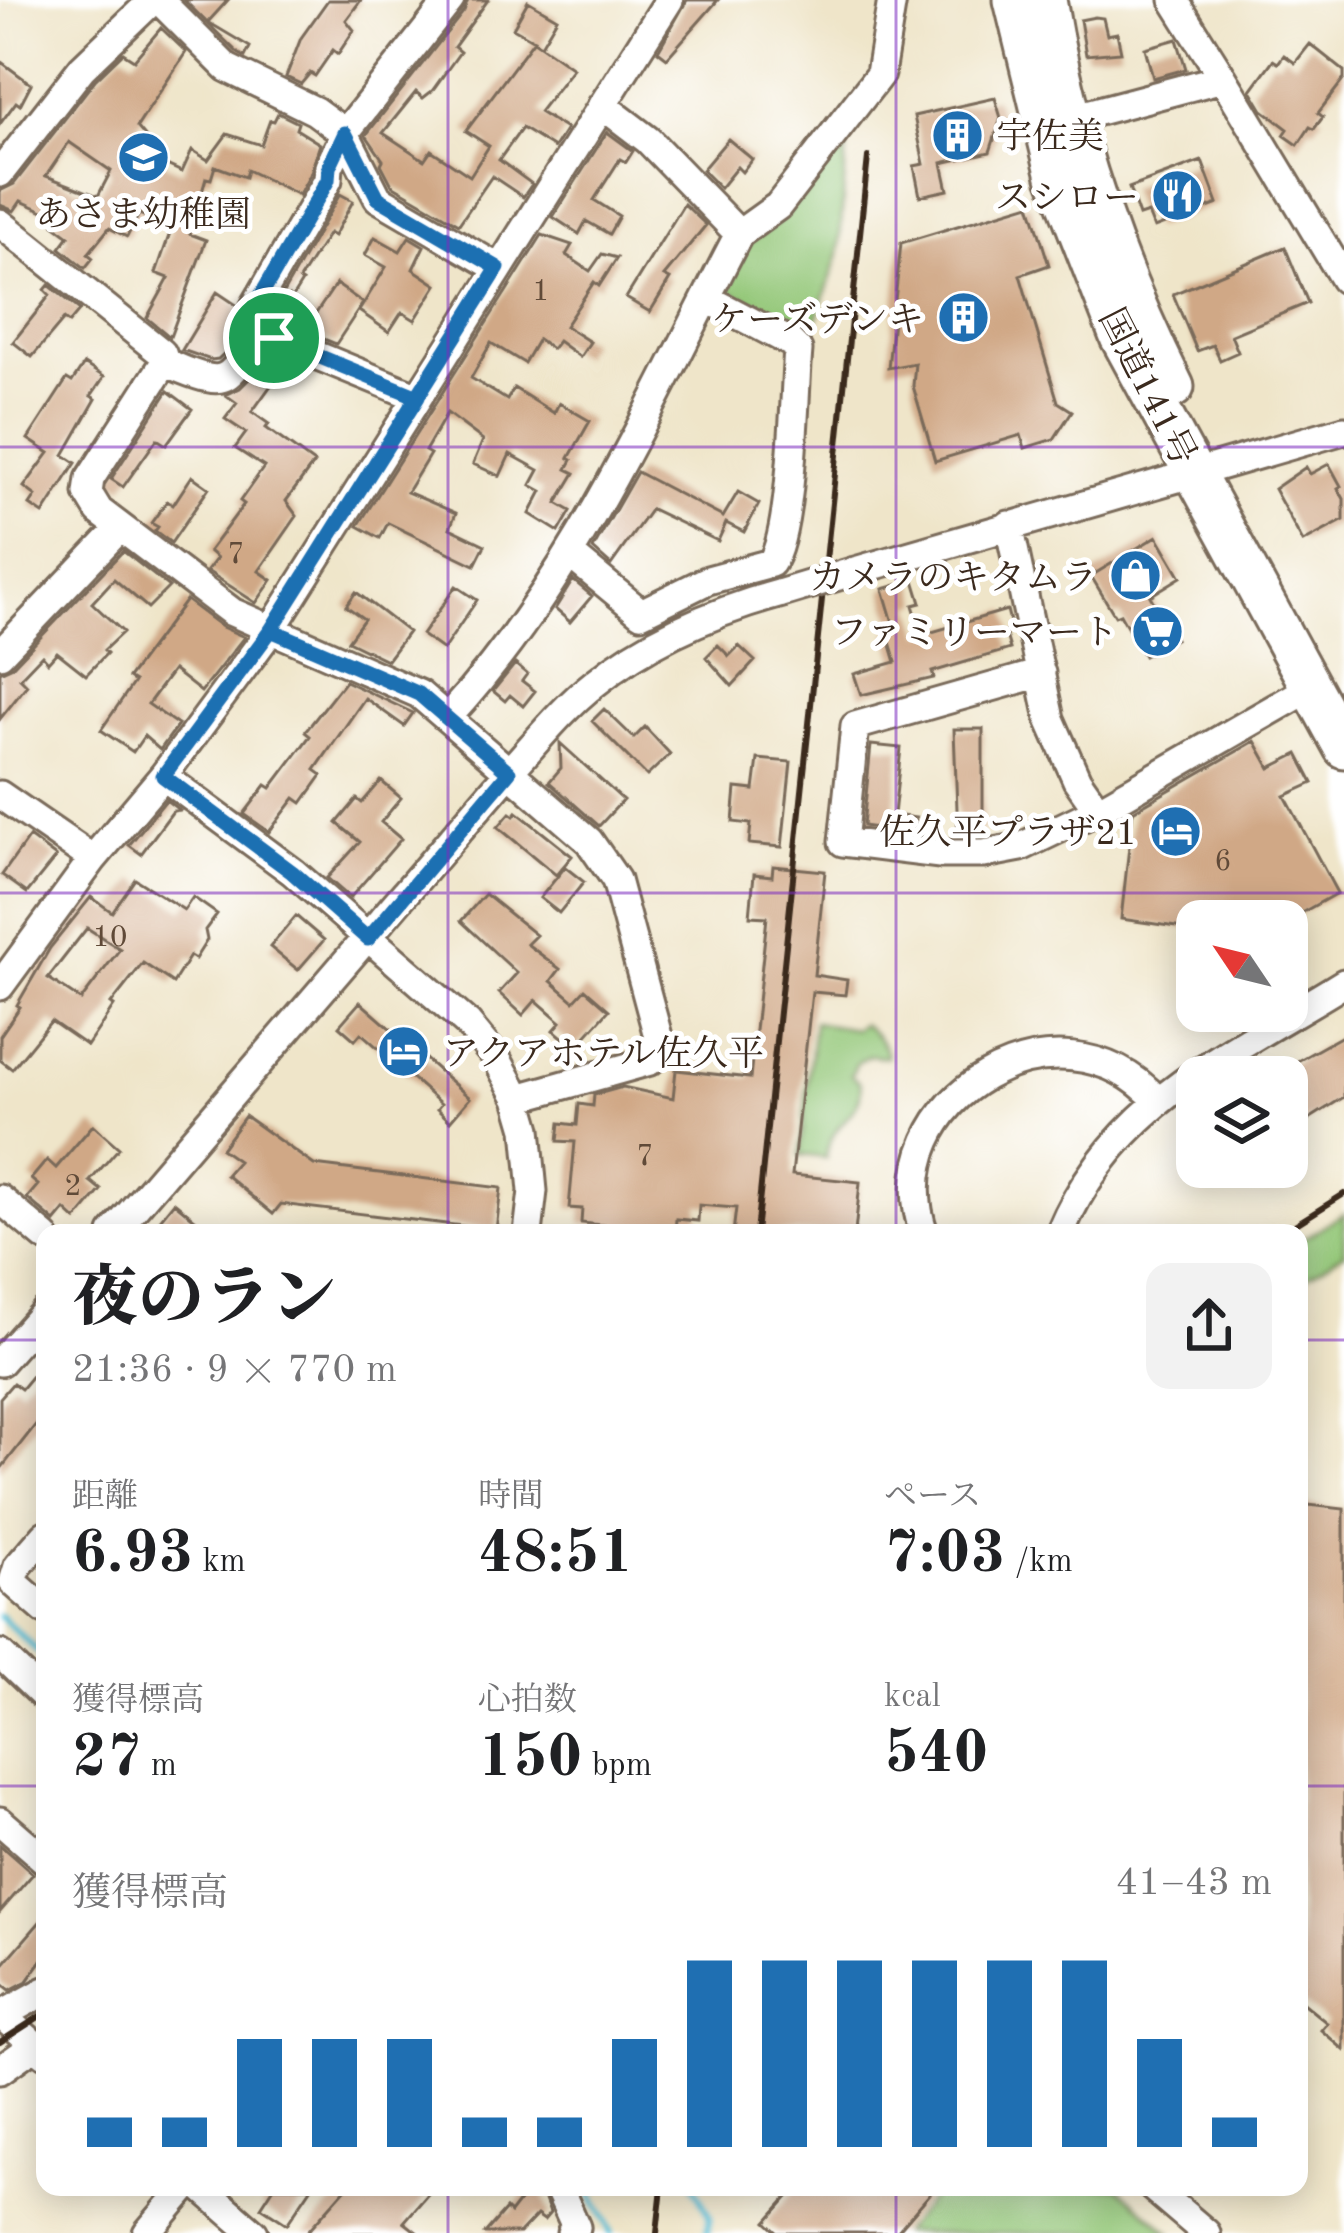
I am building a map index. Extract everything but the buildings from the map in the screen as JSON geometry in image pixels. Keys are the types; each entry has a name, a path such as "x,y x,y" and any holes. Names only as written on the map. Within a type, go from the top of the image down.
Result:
{"highway":[{"name":"国道141号","path":"1014,0 1052,160 1120,337 1204,469 1327,692 1344,748"},
{"name":"国道141号","path":"1046,0 1072,118 1100,207 1204,469"}],"street":[{"path":"418,397 274,338 256,317 255,306 328,180 345,133 450,0"},
{"path":"0,986 271,630 669,0"},
{"path":"447,718 508,646 571,555 740,234 778,206 880,74 892,0"},
{"path":"1174,0 1344,279"},
{"path":"0,173 82,68 169,4 227,68 315,111 345,133 378,198 498,268"},
{"path":"1072,118 1223,78"},
{"path":"602,105 648,140 740,234"},
{"path":"0,223 161,352 165,362 205,380 232,375 274,338"},
{"path":"571,555 640,613 708,580 771,563 776,556 784,521 798,350 706,298"},
{"path":"165,362 88,487 91,502 232,612 402,684 590,841 609,866 659,1040 658,1053 650,1061 518,1097"},
{"path":"121,1224 509,772 566,710 622,664 719,613 1344,430"},
{"path":"1009,525 1050,719 1077,780 1098,810"},
{"path":"0,654 119,528"},
{"path":"1041,673 855,726 843,842 940,854 985,854 1021,847 1327,692"},
{"path":"163,776 292,872 468,1024 497,1058 518,1097 531,1162 528,1224"},
{"path":"0,795 93,859"},
{"path":"1065,1224 1101,1159 1157,1100 1344,983"},
{"path":"923,1224 920,1175 929,1138 964,1092 997,1069 1034,1057 1070,1054 1136,1077 1157,1100"},
{"path":"0,1199 36,1230"},
{"path":"0,1362 36,1321"},
{"path":"36,1545 18,1566 13,1582 36,1602"},
{"path":"0,1654 36,1688"},
{"path":"0,1821 36,1852"},
{"path":"36,1995 0,2015 36,2046"},
{"path":"0,2070 36,2051"},
{"path":"147,2233 178,2196"},
{"path":"212,2196 254,2233"},
{"path":"562,2196 576,2228 571,2233"},
{"path":"1163,2196 1206,2233"}],"green space":[{"path":"847,143 839,254 812,333 729,291 727,282 747,244 806,193"},
{"path":"814,1022 855,1029 862,1024 878,1038 887,1057 869,1055 857,1063 851,1075 860,1083 858,1103 834,1134 826,1158 800,1155"},
{"path":"1344,1213 1344,1253 1308,1276 1308,1235"},
{"path":"933,2196 1128,2196 1171,2233 901,2233"}],"waterway":[{"path":"0,1616 36,1650"},
{"path":"592,2196 611,2233"},
{"path":"699,2196 710,2217 707,2233"}],"railway":[{"path":"757,1224 868,157"},
{"path":"1296,1224 1344,1194"},
{"path":"0,2042 36,2019"},
{"path":"657,2233 661,2196"}],"place":[{"name":"宇佐美","path":"957,135"},
{"name":"あさま幼稚園","path":"143,157"},
{"name":"スシロー","path":"1178,196"},
{"name":"ケーズデンキ","path":"963,318"},
{"name":"カメラのキタムラ","path":"1136,576"},
{"name":"ファミリーマート","path":"1157,631"},
{"name":"佐久平プラザ21","path":"1176,831"},
{"name":"アクアホテル佐久平","path":"404,1052"}],"route":[{"path":"274,338 256,317 255,306 328,180 332,158 345,133 378,198 498,268 348,512 271,630 419,694 509,772 368,939 292,872 163,776 271,630 418,397 274,338"}]}
